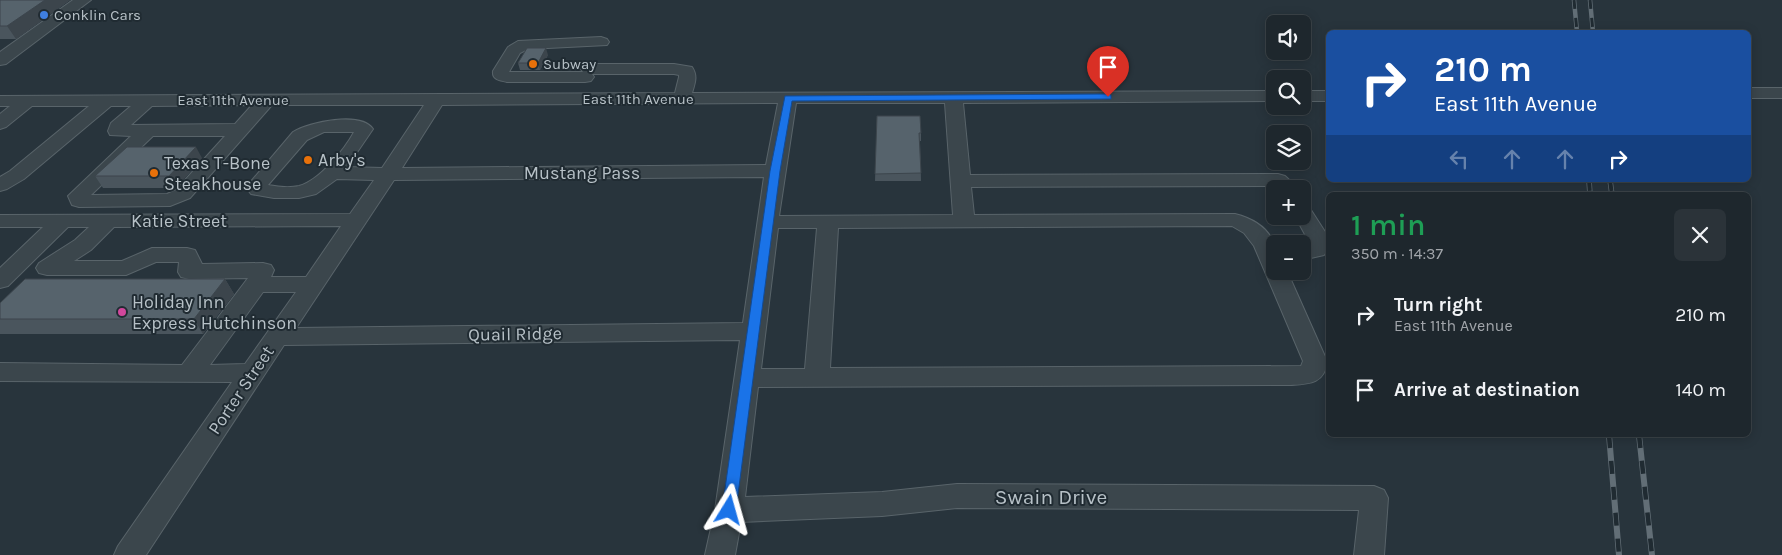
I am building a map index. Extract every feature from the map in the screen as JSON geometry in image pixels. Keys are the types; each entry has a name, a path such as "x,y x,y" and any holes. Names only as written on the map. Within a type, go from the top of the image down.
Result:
{"street":[{"path":"0,60 8,48 83,0"},
{"path":"575,99 587,73 604,34 573,42 534,43 518,46 501,71 501,75 507,77 554,77 587,73 674,69 686,71 688,77 682,99"},
{"path":"554,77 573,42"},
{"path":"1751,93 1782,93"},
{"name":"East 11th Avenue","path":"0,101 1266,96"},
{"path":"1311,96 1326,96"},
{"path":"720,555 729,510 752,331 775,171 788,98"},
{"path":"954,98 964,220"},
{"path":"0,185 17,174 107,100"},
{"path":"148,100 118,127 117,131 240,130"},
{"path":"148,131 78,196 79,201 170,200 184,194 267,100"},
{"path":"328,126 348,100"},
{"name":"Porter Street","path":"129,555 358,220 436,100"},
{"path":"0,122 28,101"},
{"path":"232,220 258,190 258,185 300,136 309,130 328,126 358,126 364,129 298,220"},
{"name":"Mustang Pass","path":"258,190 294,192 312,189 326,180 388,174 775,171"},
{"path":"960,181 1266,180"},
{"name":"Katie Street","path":"0,221 358,220"},
{"path":"768,222 1235,220 1248,224 1255,230 1266,250"},
{"path":"0,281 62,221"},
{"path":"108,221 84,245 40,275 126,268 152,255 187,255 191,264 189,272 263,270 257,284 189,374"},
{"path":"816,377 828,221"},
{"path":"1310,225 1319,240 1316,250 1311,251"},
{"path":"746,378 1290,376 1306,374 1314,370 1315,361 1281,280"},
{"path":"257,284 313,285"},
{"name":"Quail Ridge","path":"278,337 752,331"},
{"path":"0,372 253,374"},
{"name":"Swain Drive","path":"729,510 882,504 957,496 1374,498 1369,555"}],"building":[{"path":"0,0 45,0 7,26 0,26"},
{"path":"527,48 546,48 538,63 518,63"},
{"path":"877,116 920,116 921,173 875,174"},
{"path":"127,147 196,147 169,176 95,176"},
{"path":"25,279 225,279 194,319 0,319 0,303"}],"railway":[{"path":"1574,0 1577,30"},
{"path":"1590,0 1593,30"},
{"path":"1589,182 1590,192"},
{"path":"1610,182 1612,192"},
{"path":"1609,437 1619,555"},
{"path":"1639,437 1652,555"}],"place":[{"name":"Conklin Cars","path":"44,15"},
{"name":"Subway","path":"533,64"},
{"name":"Arby's","path":"308,160"},
{"name":"Texas T-Bone Steakhouse","path":"154,173"},
{"name":"Holiday Inn Express Hutchinson","path":"122,312"}],"route":[{"path":"729,510 752,331 775,171 788,98 1108,97"}]}
